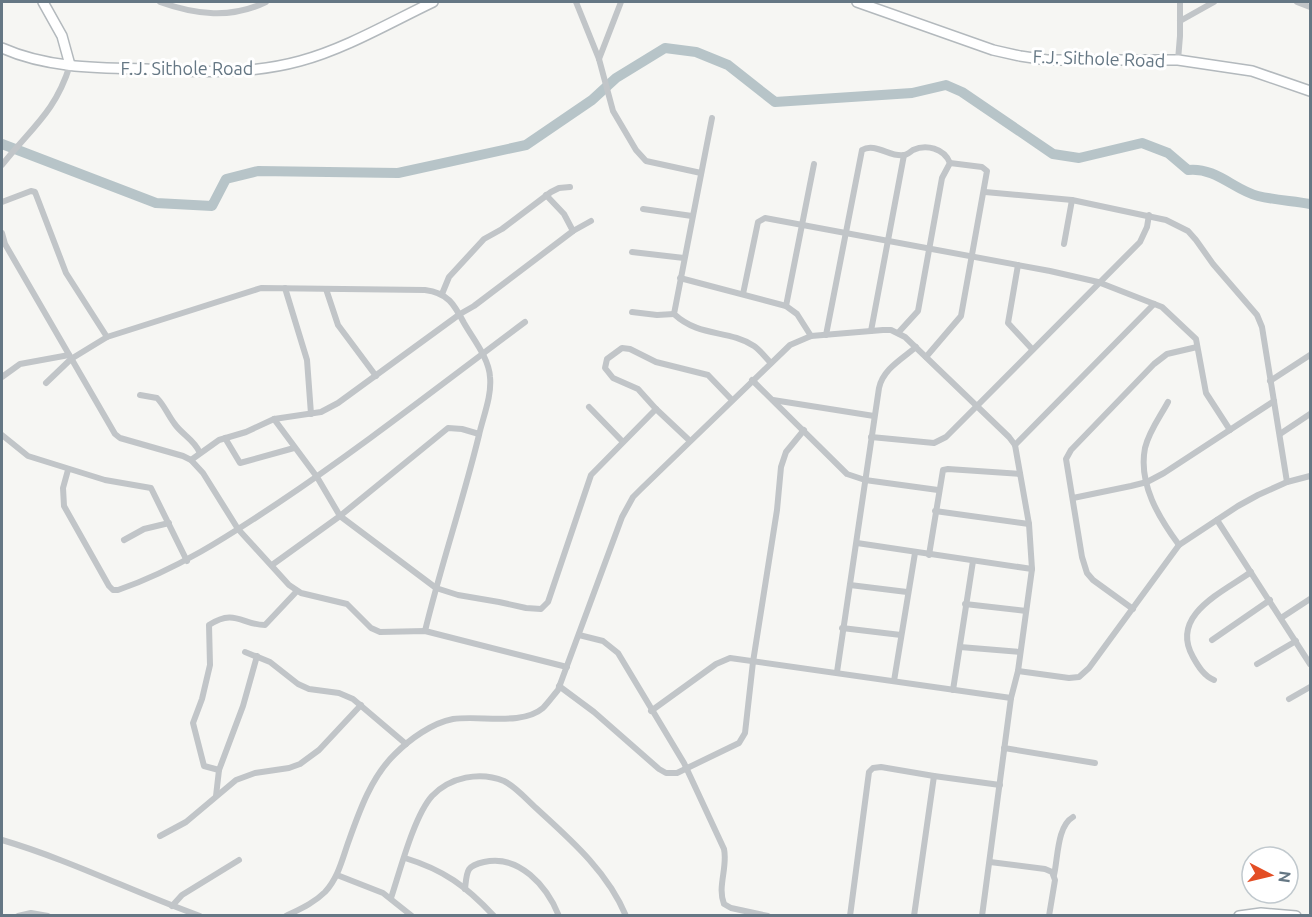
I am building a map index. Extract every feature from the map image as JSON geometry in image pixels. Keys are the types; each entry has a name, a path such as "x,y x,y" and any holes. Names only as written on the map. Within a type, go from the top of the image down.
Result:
{"street":[{"path":"2,165 57,99 64,86 70,65 62,36 43,2"},
{"path":"160,2 189,11 214,14 254,8 266,2"},
{"name":"F.J. Sithole Road","path":"2,48 20,56 48,63 240,72 302,61 339,47 433,2"},
{"path":"576,2 602,67 614,111 632,144 646,161 701,173"},
{"path":"599,59 621,2"},
{"name":"F.J. Sithole Road","path":"857,2 993,50 1020,56 1047,60 1178,60 1252,71 1311,91"},
{"path":"1178,60 1180,2"},
{"path":"1180,21 1214,2"},
{"path":"1297,2 1311,7"},
{"path":"674,314 712,118"},
{"path":"826,335 862,150 868,147 904,155 917,149 934,148 945,155 950,163"},
{"path":"871,331 904,155"},
{"path":"926,357 960,319 985,192 986,168 950,163"},
{"path":"898,333 918,311 942,178 950,163"},
{"path":"786,306 814,164"},
{"path":"442,294 449,277 484,239 502,229 546,195 559,188 570,187"},
{"path":"2,202 31,191 35,192 66,273 107,337"},
{"path":"985,192 1072,200 1149,215 1166,220 1188,231 1257,315 1262,327 1287,482"},
{"path":"546,195 564,214 573,231"},
{"path":"1064,244 1072,200"},
{"path":"644,209 692,216"},
{"path":"871,437 925,443 940,441 1140,242 1147,227 1149,215"},
{"path":"744,294 760,220 769,218 1098,282 1162,307 1191,333 1196,339 1206,393 1230,430"},
{"path":"191,460 214,442 246,432 274,419 321,412 338,403 459,314 474,306 573,231 591,221"},
{"path":"2,233 5,244 117,436 191,460 203,473 238,530 297,591 347,604 376,631 387,633 425,631 567,667"},
{"path":"632,252 684,258"},
{"path":"1018,265 1008,323 1032,349"},
{"path":"680,278 786,306 797,314 811,336"},
{"path":"285,288 307,360 311,414"},
{"path":"46,382 70,357 107,337 255,290 285,288 425,290 442,294 453,303 482,354 490,378 467,484 425,631"},
{"path":"326,289 338,325 376,376"},
{"path":"1015,445 1154,304"},
{"path":"632,312 657,315 674,314 695,329 744,341 754,346 771,363"},
{"path":"68,470 62,491 64,506 111,590 122,589 187,561 238,530 317,477 525,322"},
{"path":"286,915 312,902 324,892 337,875 356,819 380,770 406,744 435,726 451,720 476,717 517,718 542,709 559,686 567,667 627,507 640,489 752,380 790,345 811,336 891,330 916,347 1015,445 1029,524 1032,569 1018,670 1011,698 982,915"},
{"path":"837,672 879,388 883,375 916,347"},
{"path":"1133,609 1093,580 1087,573 1082,557 1066,459 1071,450 1161,357 1197,347"},
{"path":"690,441 656,410 638,389 609,375 605,368 607,359 622,348 630,348 656,362 708,375 732,400"},
{"path":"1270,381 1311,355"},
{"path":"2,377 20,364 70,357"},
{"path":"752,380 847,474 865,480 938,490"},
{"path":"140,395 154,396 160,400 172,421 183,434 192,439 200,453"},
{"path":"772,400 874,416"},
{"path":"1073,498 1146,482 1164,473 1274,401"},
{"path":"1168,402 1152,429 1145,448 1146,482 1156,513 1179,545"},
{"path":"589,407 622,441"},
{"path":"274,419 317,477 340,516 436,588 458,595 526,608 544,608 591,475 622,441 656,410"},
{"path":"1280,434 1311,414"},
{"path":"272,565 340,516 448,428 479,434"},
{"path":"559,686 594,712 659,769 672,774 734,746 742,740 745,733 753,662 777,510 781,467 786,452 804,430"},
{"path":"2,435 27,456 68,470 151,488 187,561"},
{"path":"225,438 240,463 294,448"},
{"path":"929,555 941,474 946,469 1020,474"},
{"path":"1018,670 1069,678 1078,677 1089,668 1179,545 1258,495 1287,482 1311,476"},
{"path":"935,511 1029,524"},
{"path":"1216,520 1311,664"},
{"path":"124,540 144,530 169,523"},
{"path":"857,543 1032,569"},
{"path":"894,681 915,553"},
{"path":"953,690 973,561"},
{"path":"1214,680 1205,675 1192,655 1186,637 1189,624 1202,606 1251,572"},
{"path":"850,585 907,592"},
{"path":"219,770 204,766 193,723 202,699 210,665 209,625 225,618 235,617 265,625 297,591"},
{"path":"1281,618 1311,598"},
{"path":"1212,640 1269,600"},
{"path":"965,604 1026,611"},
{"path":"842,627 901,635"},
{"path":"579,634 603,641 618,653 686,767 724,849 726,864 721,894 724,904 731,908 768,915"},
{"path":"1257,664 1296,641"},
{"path":"960,647 1020,652"},
{"path":"245,652 275,666 298,684 309,689 339,693 360,705 406,744"},
{"path":"216,796 219,770 243,706 256,656"},
{"path":"651,711 722,661 733,658 1011,698"},
{"path":"1289,699 1311,687"},
{"path":"160,836 186,822 236,780 255,773 300,764 319,750 360,705"},
{"path":"1004,748 1095,763"},
{"path":"850,915 869,772 873,768 880,767 1000,785"},
{"path":"391,898 419,818 432,797 445,786 476,776 494,778 512,786 571,840 600,872 627,915"},
{"path":"914,915 934,776"},
{"path":"1049,915 1054,875 1064,829 1068,820 1073,817"},
{"path":"2,840 47,854 172,906 200,915"},
{"path":"405,858 443,872 494,915"},
{"path":"172,906 182,895 238,860"},
{"path":"465,889 468,869 472,865 494,860 508,861 526,872 547,892 559,915"},
{"path":"990,862 1045,869 1054,875"},
{"path":"337,875 376,889 412,915"},
{"path":"18,915 32,913 48,915"},
{"path":"1239,915 1261,913 1296,915"}],"waterway":[{"path":"2,144 156,203 212,206 226,179 258,171 398,173 526,145 592,100 616,78 665,48 696,52 728,65 775,102 912,93 946,85 962,92 1053,154 1079,158 1142,143 1168,153 1188,170 1216,175 1249,193 1310,204"}]}
